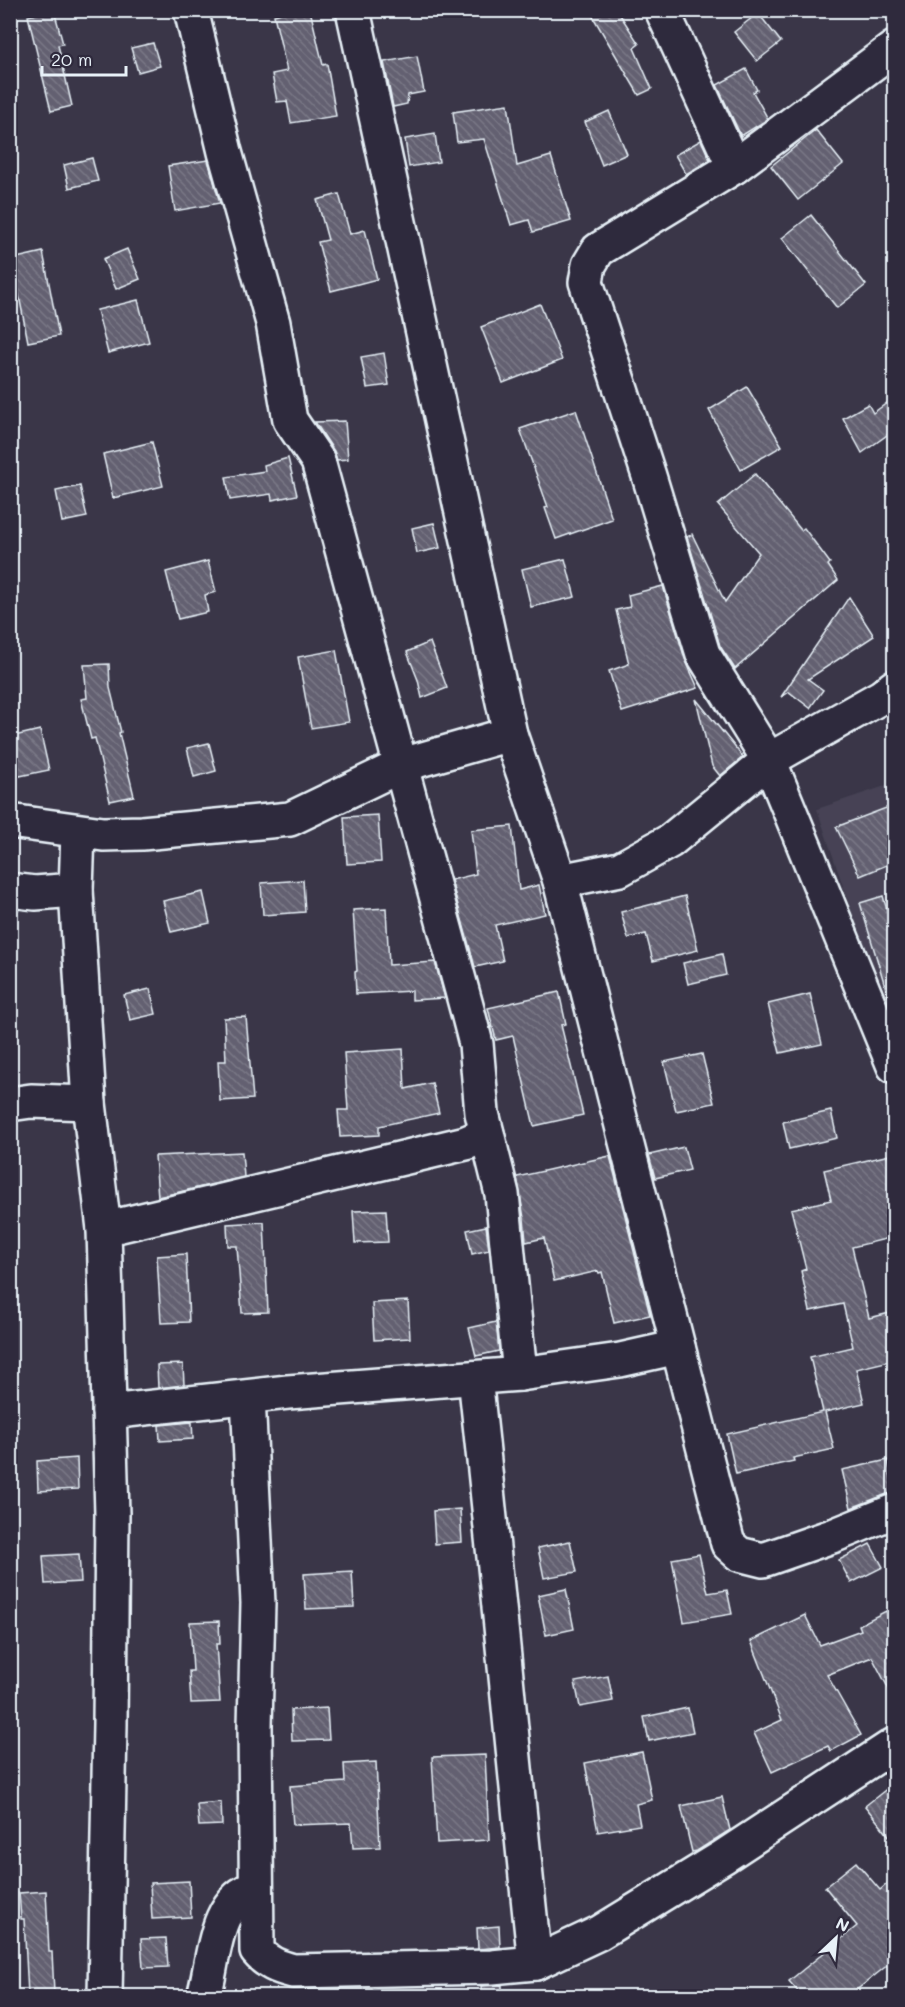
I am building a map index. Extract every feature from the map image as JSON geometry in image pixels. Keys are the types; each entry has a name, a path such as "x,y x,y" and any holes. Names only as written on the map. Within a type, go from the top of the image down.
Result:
{"street":[{"path":"191,10 225,152 273,323 290,420 318,461 476,1044 482,1113 502,1194 520,1374"},
{"path":"353,10 510,734 560,881 728,1545 739,1554 763,1560 894,1511"},
{"path":"662,10 734,167"},
{"path":"894,48 734,167 598,250 589,266 586,282 646,465 703,654 769,760 894,1066"},
{"path":"560,881 620,869 670,841 769,760 894,687"},
{"path":"10,821 103,834 142,833 290,819 402,765 510,734"},
{"path":"78,832 76,890 89,1103 104,1229 112,1514 105,1996"},
{"path":"10,890 35,893 76,890"},
{"path":"10,1104 31,1101 89,1103"},
{"path":"104,1229 466,1143 487,1134"},
{"path":"108,1412 248,1397 520,1374 620,1360 678,1347"},
{"path":"475,1378 495,1548 511,1738 535,1962"},
{"path":"248,1397 258,1604 255,1726 257,1951 265,1961 279,1968 293,1971 492,1967 535,1962 599,1933 723,1857 894,1745"},
{"path":"204,1996 210,1978 217,1932 226,1913 240,1895 256,1888"}],"shaded area":[{"path":"894,783 894,1037 817,809"}],"building":[{"path":"54,10 63,44 58,45 72,106 51,111 28,16"},
{"path":"293,10 310,10 323,65 327,64 336,116 291,123 287,101 277,102 272,74 287,71 274,15"},
{"path":"589,10 617,10 639,44 634,48 652,89 639,95"},
{"path":"758,13 781,42 757,61 734,32"},
{"path":"153,43 160,66 138,72 131,48"},
{"path":"417,56 424,92 408,95 407,104 393,107 384,62"},
{"path":"746,69 757,90 753,92 768,119 741,136 717,85"},
{"path":"508,104 517,166 551,156 571,221 533,232 529,220 511,225 484,139 457,142 453,112"},
{"path":"609,111 627,154 602,165 585,122"},
{"path":"816,130 843,164 798,200 771,166"},
{"path":"435,134 439,162 409,167 405,139"},
{"path":"701,140 710,160 686,174 675,155"},
{"path":"92,158 98,181 69,188 64,165"},
{"path":"208,160 220,203 175,211 168,166"},
{"path":"339,194 350,234 365,230 377,279 331,291 318,242 328,240 317,200"},
{"path":"811,215 866,285 837,308 782,238"},
{"path":"127,249 140,279 116,289 103,259"},
{"path":"43,252 59,336 28,342 12,259"},
{"path":"138,300 149,342 108,353 97,310"},
{"path":"540,304 562,360 503,383 481,327"},
{"path":"384,353 389,385 367,388 361,357"},
{"path":"747,387 782,446 741,470 709,410"},
{"path":"894,398 894,430 862,453 843,418 868,404 873,413"},
{"path":"576,410 612,519 556,539 545,508 548,507 520,429"},
{"path":"345,421 348,459 337,460 334,451 315,422"},
{"path":"152,442 163,486 113,498 103,454"},
{"path":"288,458 297,495 272,500 271,494 230,500 226,477 265,471 264,465"},
{"path":"755,474 801,530 804,528 830,563 828,565 838,580 735,669 720,646 687,537 692,534 725,602 759,553 718,505"},
{"path":"80,486 87,517 62,522 56,491"},
{"path":"434,523 440,548 417,553 412,528"},
{"path":"565,559 575,597 531,607 522,569"},
{"path":"208,561 216,592 205,595 208,612 178,619 166,572"},
{"path":"663,586 685,659 698,688 622,712 609,671 629,664 616,610 630,607 628,595"},
{"path":"849,597 874,636 808,679 823,690 810,708 789,692 781,697"},
{"path":"430,642 447,688 422,698 407,652"},
{"path":"336,650 349,722 311,728 298,657"},
{"path":"109,664 110,688 134,796 110,801 95,738 91,739 81,699 87,698 84,665"},
{"path":"696,699 743,757 720,776 712,766"},
{"path":"40,730 49,770 10,778 10,737"},
{"path":"209,743 216,771 194,777 187,748"},
{"path":"894,805 894,862 860,876 836,827"},
{"path":"378,815 381,862 347,864 344,817"},
{"path":"512,826 519,890 539,885 545,914 495,925 503,961 475,967 451,880 476,874 471,830"},
{"path":"303,880 305,912 263,915 261,883"},
{"path":"203,892 210,923 171,932 163,901"},
{"path":"685,896 698,950 653,961 646,934 628,938 621,912"},
{"path":"883,896 894,935 894,999 889,999 860,903"},
{"path":"386,908 389,965 435,962 445,998 412,1000 412,991 356,994 355,972 357,971 353,910"},
{"path":"722,954 726,975 688,984 683,963"},
{"path":"150,989 156,1014 130,1020 124,995"},
{"path":"559,992 566,1024 561,1025 583,1115 534,1126 513,1036 496,1040 488,1008"},
{"path":"810,994 822,1044 780,1053 768,1004"},
{"path":"246,1017 253,1099 220,1101 218,1061 226,1061 224,1018"},
{"path":"403,1049 405,1089 432,1083 439,1113 379,1126 379,1135 340,1137 338,1110 348,1110 344,1053"},
{"path":"702,1054 714,1103 676,1111 664,1062"},
{"path":"831,1111 837,1138 789,1149 783,1122"},
{"path":"684,1147 690,1170 655,1178 649,1155"},
{"path":"242,1152 244,1177 158,1197 155,1156"},
{"path":"894,1154 894,1237 852,1247 869,1318 894,1312 894,1360 856,1369 864,1403 825,1412 834,1449 736,1474 727,1434 823,1412 810,1357 853,1347 843,1304 810,1311 801,1271 806,1269 791,1209 831,1200 824,1170"},
{"path":"610,1156 650,1315 614,1323 602,1272 554,1281 544,1238 526,1242 517,1177"},
{"path":"386,1210 388,1242 355,1243 353,1211"},
{"path":"264,1222 268,1312 242,1313 237,1246 228,1246 227,1224"},
{"path":"486,1226 489,1250 472,1254 467,1230"},
{"path":"186,1254 189,1322 161,1323 157,1256"},
{"path":"408,1301 410,1338 374,1340 372,1303"},
{"path":"496,1322 499,1351 476,1356 469,1328"},
{"path":"183,1364 184,1385 158,1388 157,1365"},
{"path":"192,1422 193,1439 160,1441 159,1425"},
{"path":"77,1458 78,1489 38,1491 37,1461"},
{"path":"888,1460 894,1493 851,1508 842,1470"},
{"path":"460,1509 462,1542 435,1544 433,1511"},
{"path":"570,1541 577,1572 544,1578 538,1548"},
{"path":"870,1544 883,1567 851,1583 839,1560"},
{"path":"79,1554 81,1582 45,1584 43,1556"},
{"path":"699,1554 708,1593 727,1590 732,1614 684,1622 672,1559"},
{"path":"352,1571 354,1607 306,1609 304,1574"},
{"path":"566,1589 574,1629 546,1635 538,1595"},
{"path":"886,1611 894,1627 894,1699 872,1657 827,1675 861,1735 831,1751 828,1746 772,1772 754,1733 782,1720 751,1641 805,1615 820,1645 861,1630 859,1625"},
{"path":"219,1621 220,1644 216,1644 220,1702 191,1703 189,1671 193,1671 190,1622"},
{"path":"608,1676 613,1701 580,1707 575,1682"},
{"path":"327,1708 329,1740 292,1741 291,1710"},
{"path":"688,1708 693,1732 649,1741 644,1717"},
{"path":"642,1752 652,1800 636,1804 640,1825 598,1832 585,1763"},
{"path":"485,1755 489,1840 437,1843 432,1757"},
{"path":"376,1762 380,1847 353,1848 351,1823 293,1825 290,1786 345,1782 344,1764"},
{"path":"894,1783 894,1842 865,1806"},
{"path":"722,1797 730,1830 692,1852 681,1806"},
{"path":"221,1802 222,1825 199,1826 197,1804"},
{"path":"856,1862 880,1890 894,1878 894,1960 849,1996 802,1996 789,1981 857,1926 825,1887"},
{"path":"189,1881 191,1917 152,1919 150,1883"},
{"path":"46,1891 54,1993 28,1994 24,1919 21,1919 19,1893"},
{"path":"499,1926 500,1947 478,1949 477,1928"},
{"path":"166,1938 168,1967 143,1968 141,1939"},
{"path":"502,1985 502,1996 482,1996 481,1986"}]}
